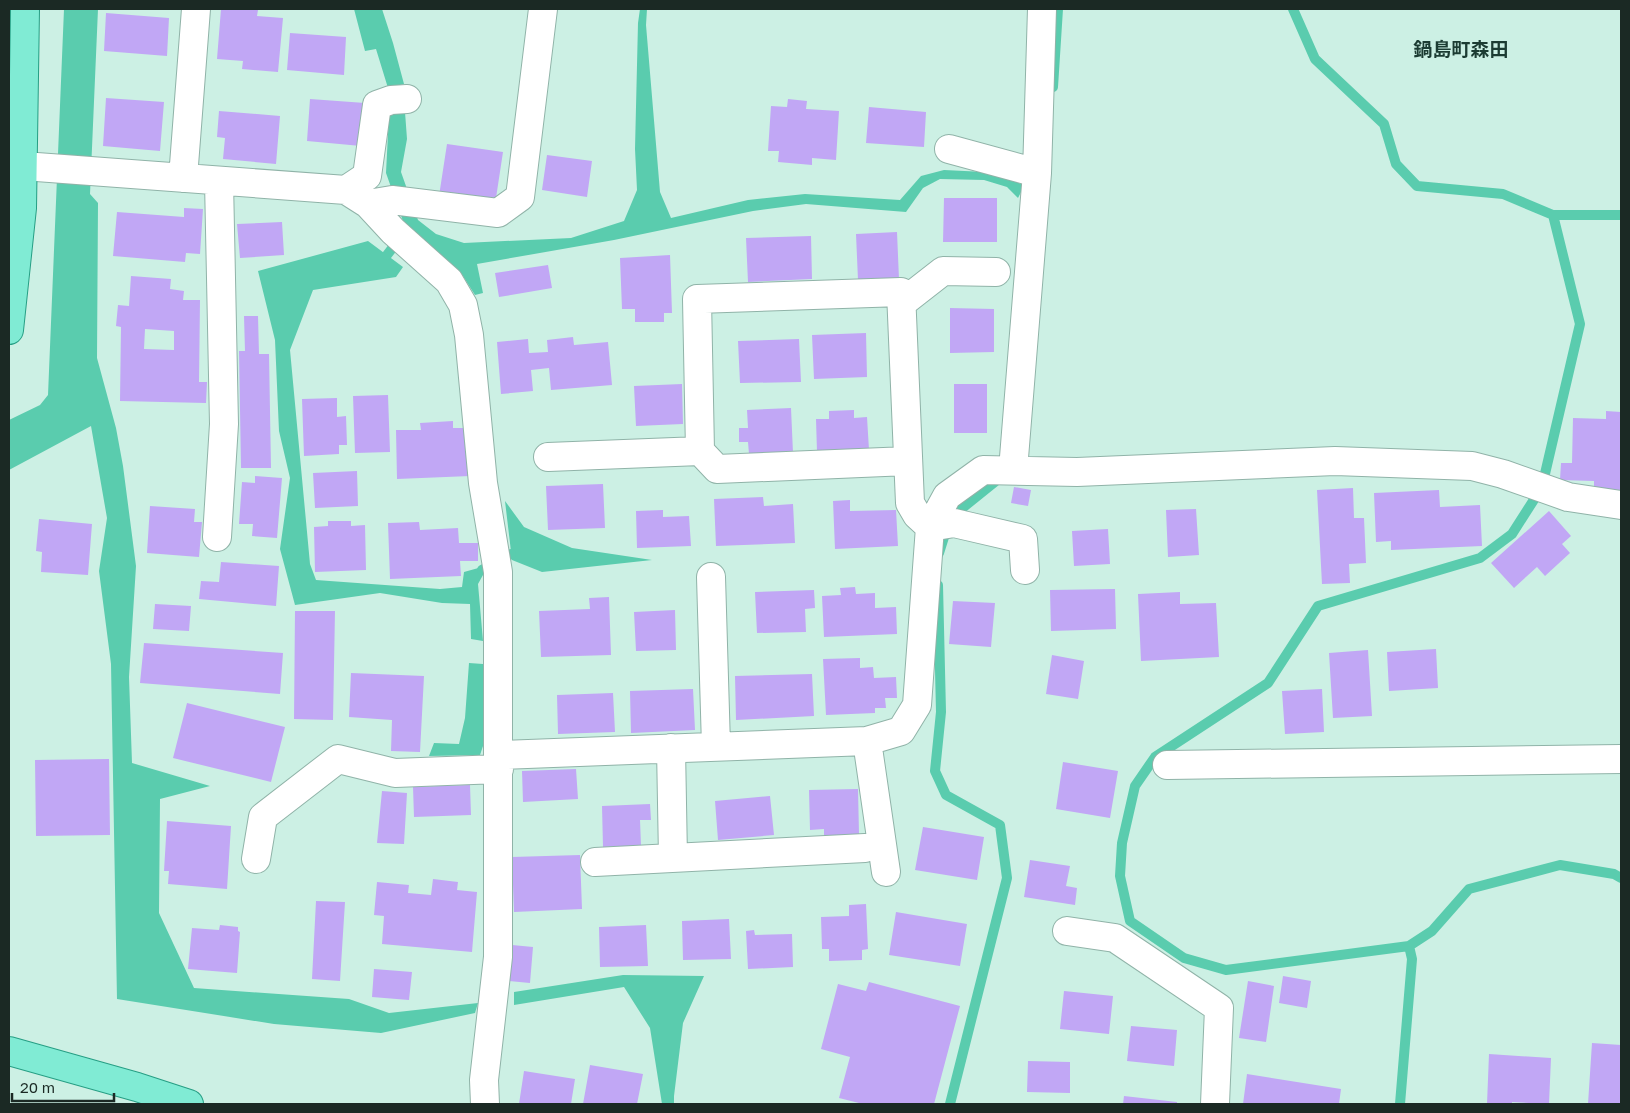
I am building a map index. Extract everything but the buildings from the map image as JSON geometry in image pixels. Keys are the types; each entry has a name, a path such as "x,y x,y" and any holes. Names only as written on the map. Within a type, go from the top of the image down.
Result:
{"main road":[{"path":"9,330 15,208 23,166 25,9"},
{"path":"9,1051 190,1104"}],"street":[{"path":"183,178 196,9"},
{"path":"23,166 346,190 392,202 498,213 520,197 542,9"},
{"path":"1013,470 1036,186 1042,9"},
{"path":"346,190 367,176 377,105 399,99"},
{"path":"949,149 1036,186"},
{"path":"216,538 224,424 220,181"},
{"path":"392,202 400,238 449,282 462,305 469,335 483,483 496,563 499,762 498,956 484,1080 484,1104"},
{"path":"902,303 943,271 996,272"},
{"path":"908,461 717,469 700,451 697,299 901,292 910,503 917,515 942,525 1023,539 1025,570"},
{"path":"548,457 700,451"},
{"path":"256,859 263,817 338,759 396,773 499,762 670,748 867,741 901,731 917,705 947,496 983,470 1076,472 1335,461 1472,466 1503,474 1568,497 1621,504"},
{"path":"711,577 716,746"},
{"path":"867,741 886,872"},
{"path":"670,748 673,858"},
{"path":"1167,766 1621,759"},
{"path":"595,862 865,848"},
{"path":"1067,931 1115,938 1219,1008 1215,1104"}],"shaded area":[{"path":"64,9 98,9 90,194 98,203 97,358 116,428 136,566 129,677 132,763 210,786 160,799 159,913 194,988 349,999 389,1013 478,1003 475,1013 381,1033 274,1024 117,999 111,664 99,571 107,518 91,426 9,470 9,420 40,405 48,395"},
{"path":"354,9 382,9 404,84 388,88 376,49 365,51"},
{"path":"640,9 647,9 646,25 660,192 671,218 748,200 805,194 900,200 921,176 944,170 985,172 1012,179 1024,186 1018,198 1007,187 984,180 940,179 923,188 906,212 806,204 753,211 614,240 477,264 483,293 475,295 461,273 408,228 403,221 386,173 389,114 405,112 407,139 401,172 418,220 436,234 464,243 571,238 624,221 637,190 635,149"},
{"path":"368,241 403,267 396,277 313,290 290,350 310,564 316,580 440,589 462,587 464,572 482,567 483,575 478,584 483,641 471,639 470,604 442,603 380,593 295,605 280,549 290,478 279,431 275,340 258,271"},
{"path":"505,501 524,527 572,548 652,560 542,572 512,560"},
{"path":"469,663 483,664 485,740 480,755 429,756 434,743 459,744 465,718"},
{"path":"623,975 704,976 683,1023 674,1104 662,1104 650,1028 624,987 514,1005 514,992"}],"waterway":[{"path":"1053,87 1058,9"},
{"path":"1293,9 1315,59 1384,124 1396,164 1417,186 1503,194 1553,215 1621,215"},
{"path":"1544,478 1580,324 1553,215"},
{"path":"387,255 400,238"},
{"path":"939,553 950,518 997,480 998,474"},
{"path":"1535,498 1512,534 1480,558 1318,606 1268,683 1155,757 1135,786 1122,843 1120,876 1130,921 1184,958 1226,970 1409,946 1432,931 1469,889 1560,865 1614,874 1621,878"},
{"path":"482,570 511,554"},
{"path":"938,585 941,712 935,771 946,795 1000,825 1007,878 950,1104"},
{"path":"1400,1104 1412,959 1409,946"}],"district":[{"name":"鍋島町森田","path":"1461,49"}]}
